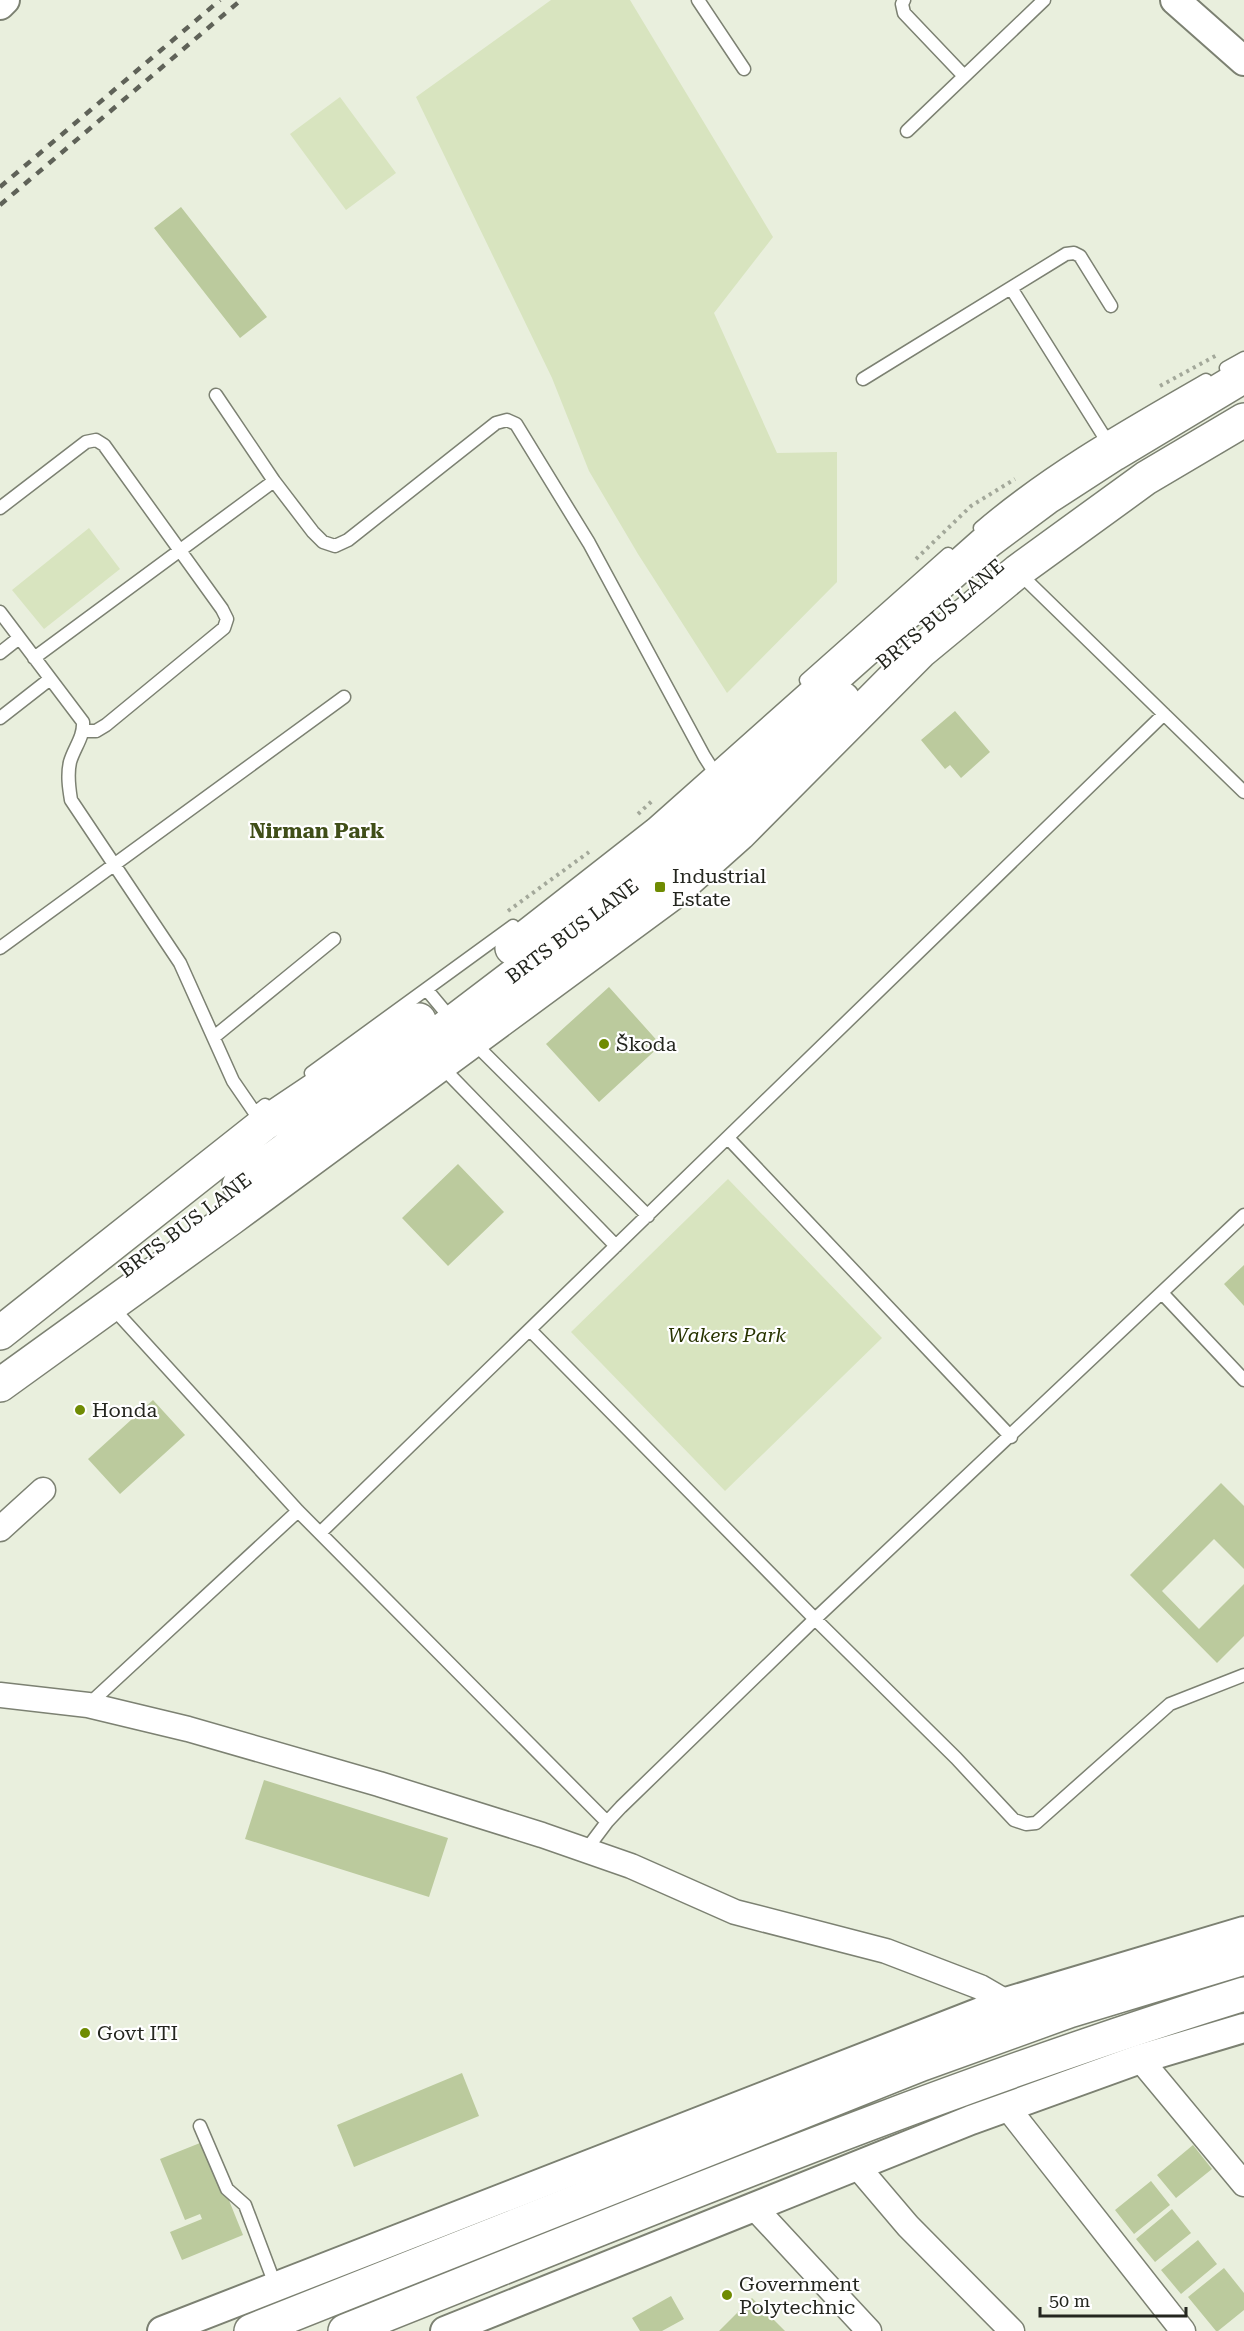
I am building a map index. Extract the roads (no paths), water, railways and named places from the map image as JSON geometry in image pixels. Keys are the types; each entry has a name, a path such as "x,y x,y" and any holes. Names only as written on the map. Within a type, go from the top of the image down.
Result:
{"main road":[{"path":"0,1333 264,1124 421,1044 448,1014 450,998 659,833 713,770 983,545 1046,498 1104,460 1244,376"},
{"name":"BRTS BUS LANE","path":"448,1014 650,872 783,756 894,650 985,573 1142,459 1244,398"},
{"path":"0,1385 110,1305 421,1044 448,1014 674,892 739,834 920,652 1018,572 1146,478 1244,420"},
{"name":"BRTS BUS LANE","path":"0,1362 243,1182 421,1044"},
{"path":"251,2331 922,2064 1069,2011 1244,1958"},
{"path":"345,2294 351,2329 788,2156 1009,2072 1125,2030 1244,1994"}],"street":[{"path":"0,5 5,0"},
{"path":"1175,0 1244,61"},
{"path":"0,1529 43,1490"},
{"path":"0,1695 87,1705 188,1729 379,1784 631,1866 735,1912 886,1951 980,1987 1006,2002"},
{"path":"162,2331 1006,2002 1244,1931"},
{"path":"444,2331 971,2120 1140,2059 1244,2028"},
{"path":"1140,2059 1244,2184"},
{"path":"1006,2108 1183,2331"},
{"path":"857,2166 908,2226 1012,2331"},
{"path":"753,2206 869,2331"}],"lane":[{"path":"698,0 744,69"},
{"path":"904,0 902,4 904,14 964,76"},
{"path":"907,131 1044,0"},
{"path":"863,379 1066,254 1074,253 1080,256 1111,306"},
{"path":"1011,288 1105,438"},
{"path":"973,534 1015,498 1105,438 1244,358"},
{"path":"216,395 274,481 313,532 323,542 335,546 348,540 496,423 507,420 516,424 589,543 713,770"},
{"path":"0,508 86,442 96,440 104,445 227,619 224,628 106,725 96,731 84,731"},
{"path":"34,658 274,481"},
{"path":"801,685 956,548"},
{"path":"1018,572 1244,792"},
{"path":"0,612 83,722 84,731 70,762 68,784 71,800 180,963 233,1081 255,1113 273,1100"},
{"path":"0,653 19,638"},
{"path":"0,718 50,679"},
{"path":"0,948 344,697"},
{"path":"320,1533 1164,714"},
{"path":"528,915 448,1014 648,1216"},
{"path":"214,1037 334,939"},
{"path":"301,1080 421,1044 616,1246"},
{"path":"728,1138 1011,1437"},
{"path":"586,1850 607,1822 816,1618 1011,1437 1244,1215"},
{"path":"1161,1293 1244,1380"},
{"path":"110,1305 298,1511 607,1822"},
{"path":"530,1330 956,1758 1014,1820 1026,1824 1036,1823 1170,1704 1244,1675"},
{"path":"87,1705 298,1511"},
{"path":"200,2126 227,2189 244,2205 276,2287"}],"railway":[{"path":"0,187 220,0"},
{"path":"0,205 241,0"}],"place":[{"name":"Industrial Estate","path":"660,887"},
{"name":"Škoda","path":"604,1044"},
{"name":"Honda","path":"80,1410"},
{"name":"Govt ITI","path":"85,2033"},
{"name":"Government Polytechnic","path":"727,2295"}],"district":[{"name":"Nirman Park","path":"317,831"}],"park label":[{"name":"Wakers Park","path":"727,1335"}]}
